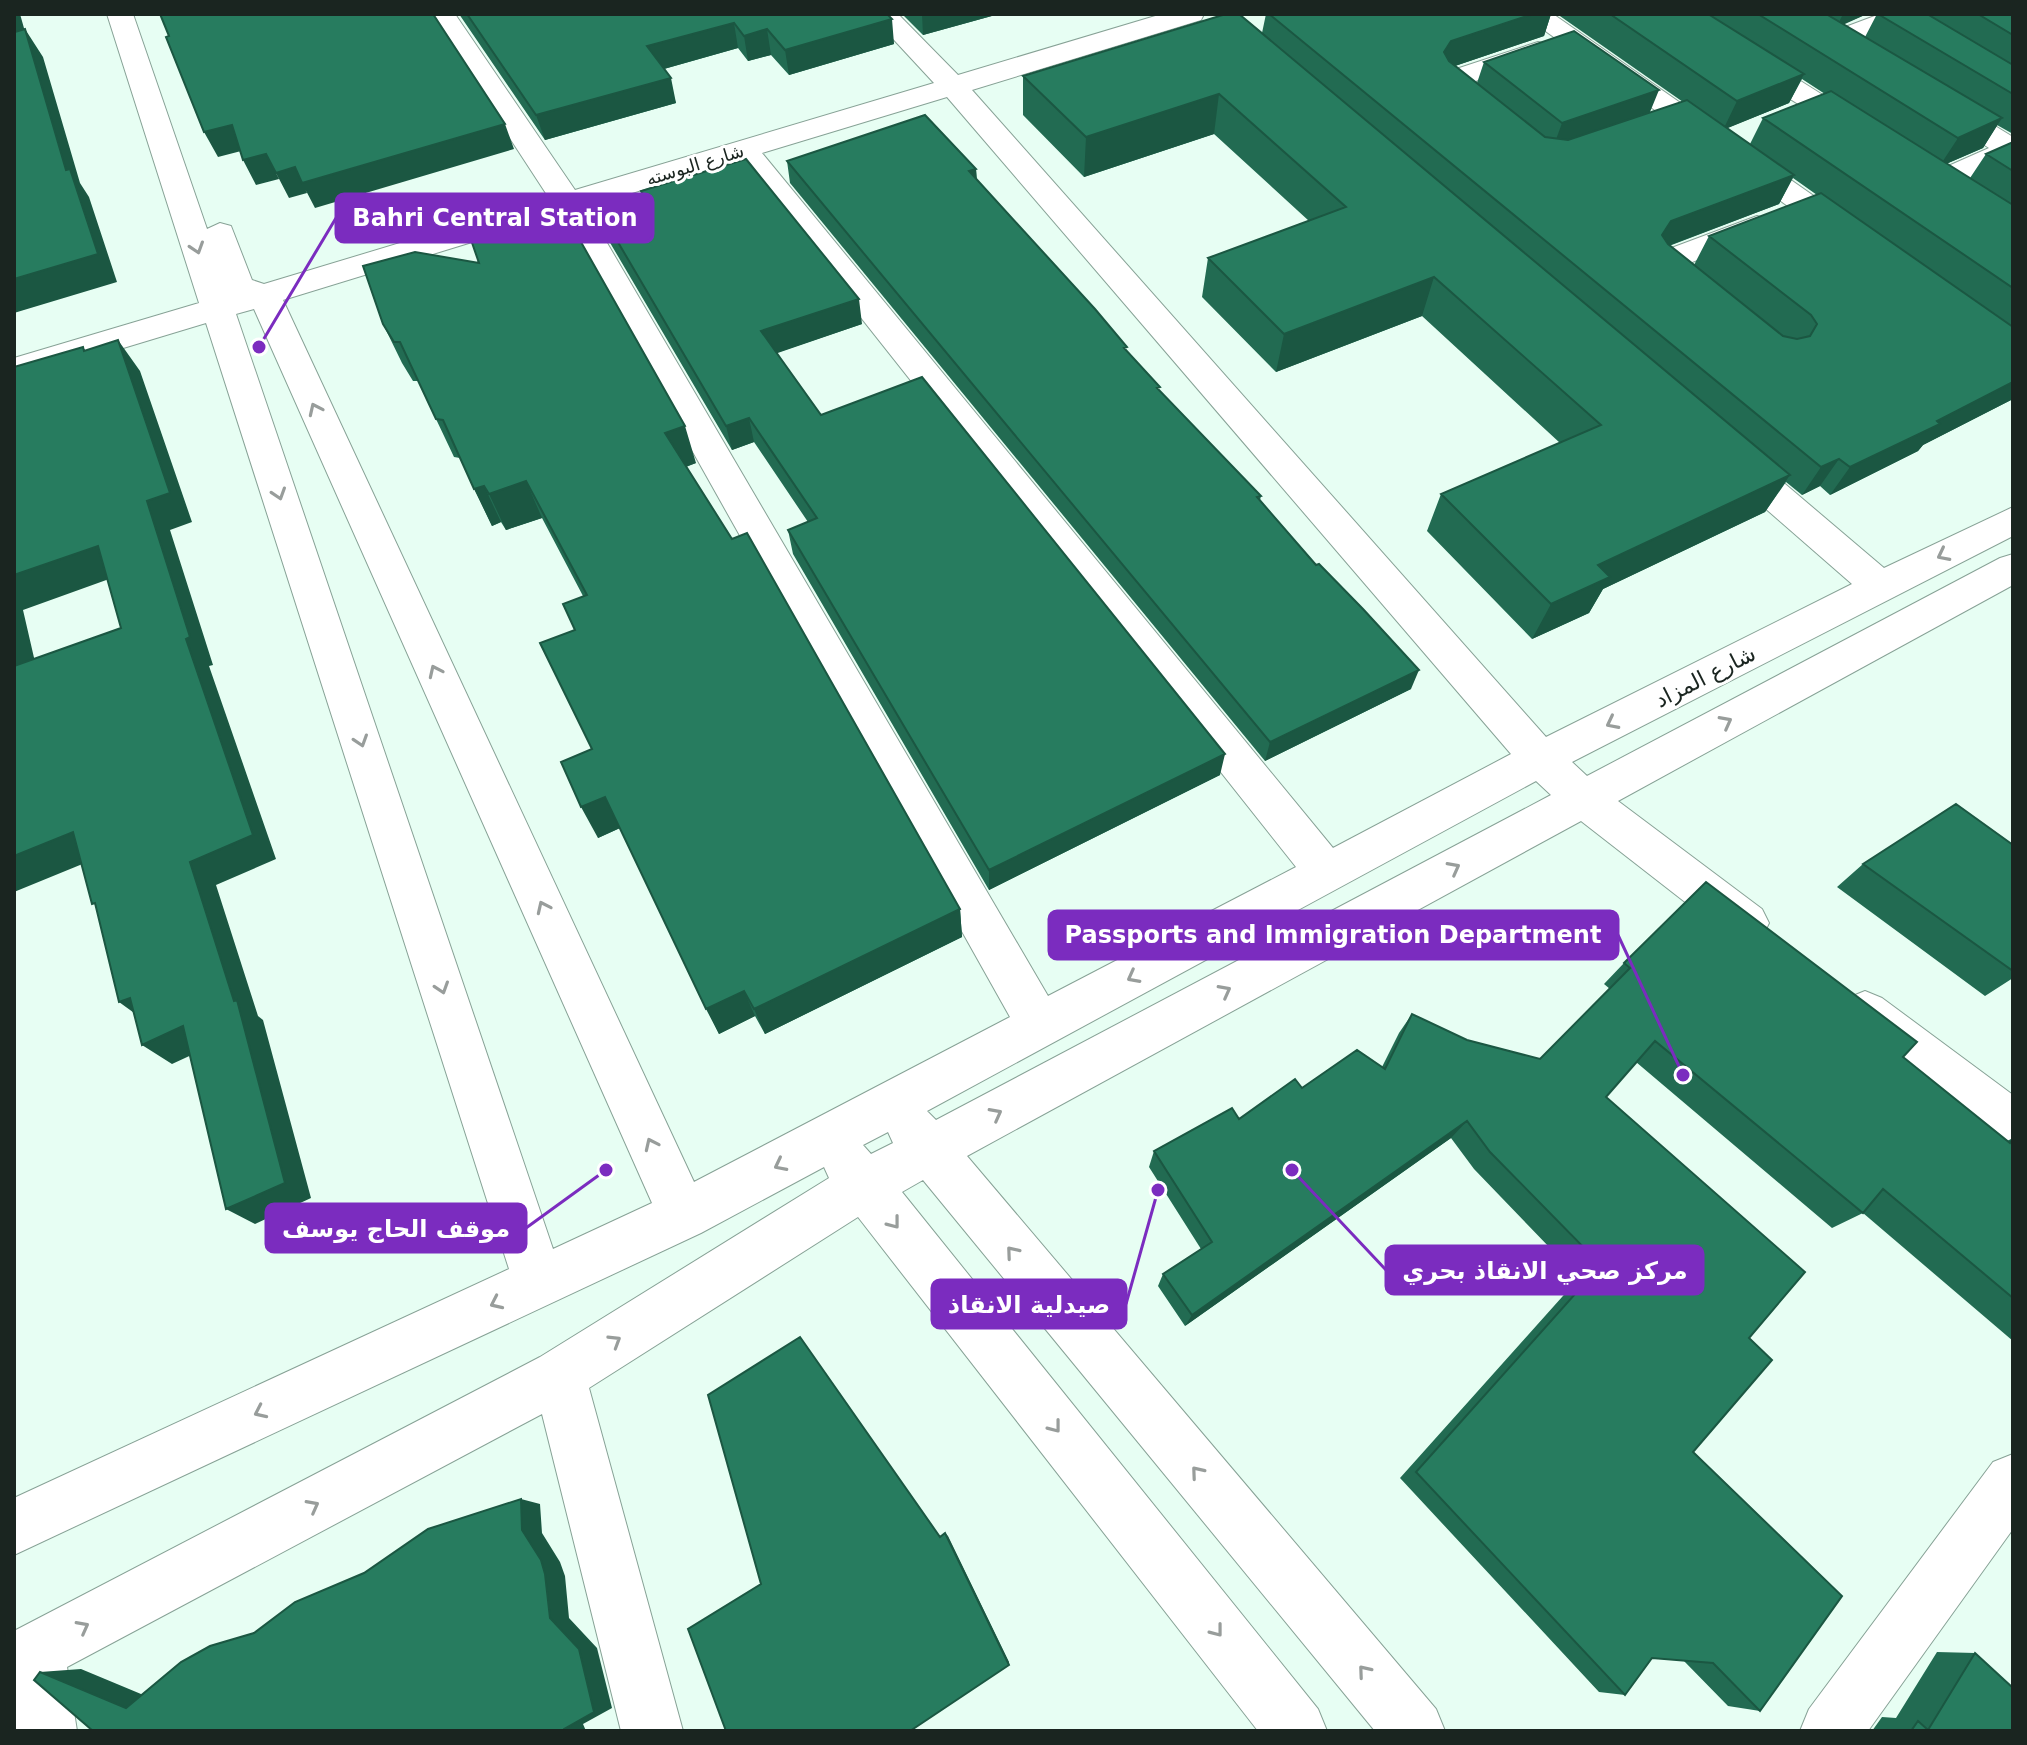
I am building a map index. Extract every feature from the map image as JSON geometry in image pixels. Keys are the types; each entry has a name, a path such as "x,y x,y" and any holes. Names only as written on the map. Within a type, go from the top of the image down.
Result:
{"street":[{"path":"120,14 539,1283"},
{"path":"145,14 238,286 264,295 683,1215"},
{"path":"442,14 568,203 1040,1026"},
{"path":"883,14 953,86 1540,759 1583,799 1773,943"},
{"path":"1535,14 1570,39 1665,120 1720,144 1872,252"},
{"path":"1675,14 1885,147"},
{"name":"شارع البوسته","path":"14,370 953,86 1152,19 1207,17"},
{"path":"1887,73 1823,34 1901,20"},
{"path":"1503,124 1457,87 1454,79 1570,39"},
{"path":"1914,89 2011,149 1939,181"},
{"path":"1791,116 1819,105"},
{"path":"1720,144 1748,132"},
{"path":"744,150 1327,873"},
{"path":"1912,164 1963,197"},
{"path":"1720,307 1672,270 1667,264 1669,260 1808,207"},
{"path":"1713,443 1881,587"},
{"name":"شارع المزاد","path":"14,1527 683,1215 1540,759 2013,520"},
{"path":"46,1731 24,1658 559,1376 864,1185 2013,568"},
{"path":"1836,991 2013,1125"},
{"path":"894,1105 928,1151 1414,1731"},
{"path":"829,1139 1296,1731"},
{"path":"559,1376 652,1731"},
{"path":"1831,1731 2013,1482"}],"building":[{"path":"160,14 433,14 505,124 302,183 295,167 276,173 266,154 243,160 232,125 204,132 166,37 169,36"},
{"path":"467,14 887,14 892,19 785,50 767,29 744,36 734,23 647,46 671,78 536,115"},
{"path":"1226,14 1239,14 1790,475 1598,565 1610,577 1551,604 1441,494 1601,425 1434,277 1284,334 1208,258 1346,207 1219,94 1086,137 1023,76"},
{"path":"1269,14 1533,14 1451,41 1444,52 1449,61 1545,137 1568,140 1687,100 1794,175 1671,221 1662,235 1668,244 1783,336 1797,339 1810,336 1817,324 1811,315 1709,236 1821,193 2013,327 2013,382 1937,421 1940,424 1850,467 1839,459 1821,467"},
{"path":"1610,14 1708,14 1804,74 1737,101"},
{"path":"1758,14 1826,14 2002,118 1958,138"},
{"path":"1878,14 1927,14 2013,65 2013,94"},
{"path":"1978,14 2013,14 2013,35"},
{"path":"14,27 15,32 25,29 66,170 70,169 98,254 14,279"},
{"path":"1574,31 1659,90 1562,123 1484,62"},
{"path":"1831,91 2013,205 2013,288 1763,118"},
{"path":"925,115 976,169 969,171 1095,309 1127,347 1124,348 1160,387 1157,388 1261,496 1257,497 1316,565 1319,564 1419,670 1270,742 787,161"},
{"path":"2013,142 2013,171 1986,154"},
{"path":"746,159 859,299 761,331 821,415 922,377 1225,754 989,870 788,530 817,518 749,418 726,426 602,215 647,201 641,191"},
{"path":"545,210 564,212 685,426 665,433 732,539 747,533 960,909 754,1009 744,991 706,1009 605,797 581,807 561,762 592,749 540,643 575,630 563,604 587,595 526,481 489,494 484,486 474,489 443,420 436,419 400,342 394,342 383,324 363,266 415,252 479,263 469,234"},
{"path":"118,340 170,493 147,501 190,637 186,639 253,835 190,862 234,1001 237,1000 285,1183 226,1209 183,1026 142,1045 130,998 119,1002 95,903 92,904 73,832 14,856 14,666 121,628 98,546 14,575 14,367"},
{"path":"1956,804 2013,845 2013,971 1863,864"},
{"path":"1706,882 1917,1042 1903,1057 2010,1143 2013,1139 2013,1298 1883,1189 1863,1213 1655,1041 1606,1097 1805,1272 1749,1338 1772,1360 1693,1452 1842,1596 1760,1711 1713,1663 1652,1658 1625,1695 1416,1472 1601,1265 1490,1152 1467,1121 1192,1315 1163,1274 1212,1242 1154,1151 1232,1108 1239,1119 1295,1079 1302,1088 1357,1050 1385,1069 1412,1014 1467,1040 1540,1059 1630,968 1624,963"},
{"path":"800,1337 940,1537 945,1533 1009,1665 910,1731 726,1731 688,1629 761,1584 708,1395"},
{"path":"521,1499 522,1530 541,1560 550,1618 579,1649 594,1712 564,1731 93,1731 34,1680 40,1672 126,1708 181,1662 210,1646 254,1633 295,1602 364,1573 428,1529"},
{"path":"1975,1653 2013,1688 2013,1731 1911,1731 1918,1721 1928,1730"}],"place":[{"name":"Bahri Central Station","path":"259,347"},
{"name":"Passports and Immigration Department","path":"1683,1075"},
{"name":"موقف الحاج يوسف","path":"606,1170"},
{"name":"مركز صحي الانقاذ بحري","path":"1292,1170"},
{"name":"صيدلية الانقاذ","path":"1158,1190"}]}
